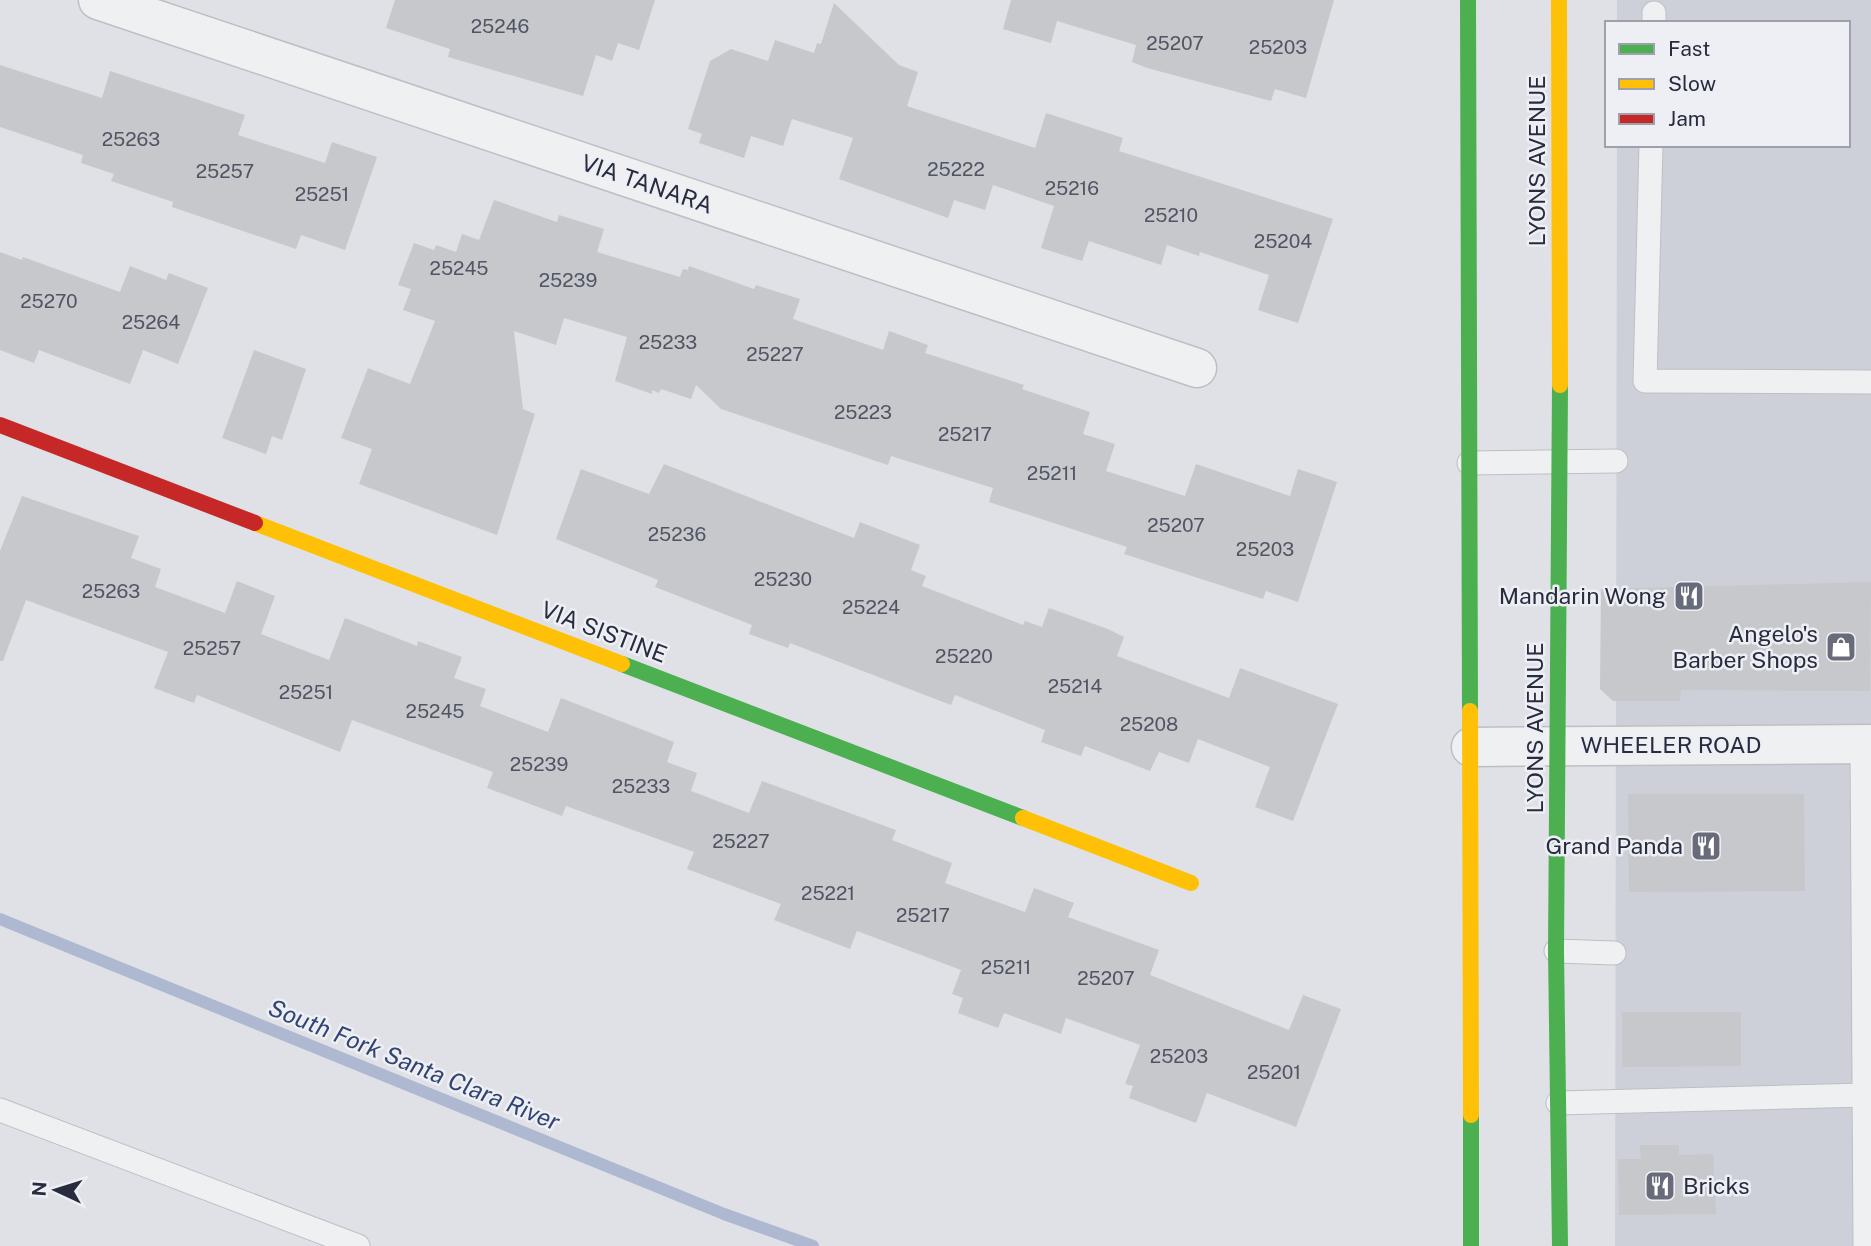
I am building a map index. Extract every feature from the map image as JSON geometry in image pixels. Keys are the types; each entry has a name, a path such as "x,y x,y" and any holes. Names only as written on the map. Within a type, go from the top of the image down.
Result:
{"main road":[{"path":"1468,0 1471,1246"},
{"name":"LYONS AVENUE","path":"1559,0 1560,463 1556,951 1560,1246"},
{"name":"VIA SISTINE","path":"0,425 1192,883"}],"street":[{"name":"VIA TANARA","path":"98,0 1197,368"},
{"name":"WHEELER ROAD","path":"1471,747 1558,744 1866,744"}],"lane":[{"path":"1651,147 1645,381 1871,382"},
{"path":"1469,463 1616,461"},
{"path":"1865,1246 1866,744"},
{"path":"1556,951 1614,953"},
{"path":"1558,1103 1864,1095"},
{"path":"0,1110 358,1246"}],"shaded area":[{"path":"1617,0 1871,0 1871,1246 1615,1246 1617,147 1850,147 1850,21 1617,21"}],"building":[{"path":"395,0 655,0 639,50 618,43 612,61 596,55 583,96 448,57 450,49 386,28"},
{"path":"1011,0 1334,0 1306,98 1275,89 1271,101 1147,68 1132,62 1136,45 1057,21 1051,43 1003,29"},
{"path":"834,3 899,65 918,72 907,106 1035,148 1046,113 1123,138 1119,151 1333,219 1298,323 1258,310 1269,275 1200,252 1199,256 1167,245 1161,265 1089,241 1082,261 1041,248 1054,206 993,185 985,210 954,200 948,218 839,179 853,138 792,119 783,146 751,136 744,158 699,143 702,134 688,129 710,61 731,49 768,61 775,40 814,53 817,43 821,44"},
{"path":"0,65 102,98 110,71 245,115 238,135 325,163 332,142 377,157 345,250 301,235 296,249 172,207 173,202 111,181 114,174 81,163 83,155 0,127"},
{"path":"494,200 557,222 559,215 604,229 597,252 680,277 683,269 688,270 689,266 754,289 756,285 800,299 793,319 883,350 889,331 928,345 925,353 1024,385 1022,389 1090,412 1083,434 1115,444 1106,471 1185,496 1196,464 1290,496 1298,469 1337,482 1298,602 1266,591 1263,599 1124,554 1127,547 989,502 993,488 891,456 888,465 721,409 696,385 691,399 661,389 659,393 652,390 652,394 615,381 627,337 564,318 556,345 514,331 523,409 535,414 497,535 359,484 372,449 341,438 368,368 410,384 435,321 403,310 411,289 398,285 414,243 434,250 436,245 456,252 462,234 479,240"},
{"path":"0,252 22,260 23,257 120,292 130,266 166,280 169,273 208,288 178,364 143,350 130,384 39,350 34,363 0,350"},
{"path":"254,350 306,369 282,440 272,436 266,454 222,438"},
{"path":"664,464 854,538 860,522 920,545 911,570 926,576 922,586 1023,625 1025,621 1042,627 1049,608 1124,637 1117,656 1229,698 1240,668 1338,704 1293,821 1255,807 1270,767 1198,739 1189,763 1159,752 1150,771 1085,746 1081,756 1041,742 1045,730 955,695 951,705 790,643 788,648 749,634 752,625 655,587 658,580 556,539 581,469 649,494"},
{"path":"22,496 139,536 131,558 161,569 155,587 225,613 237,581 275,596 261,634 329,660 345,618 417,646 418,641 462,657 454,678 486,689 480,706 548,732 561,698 674,742 667,762 697,773 691,791 749,813 762,781 896,830 892,840 952,863 945,883 1025,912 1034,888 1074,903 1068,917 1159,950 1150,975 1289,1030 1303,995 1341,1009 1296,1127 1207,1093 1196,1123 1129,1098 1133,1086 1125,1084 1140,1045 1066,1018 1061,1034 1004,1013 998,1028 958,1013 963,998 952,994 961,970 857,931 850,949 774,920 781,904 687,869 694,852 566,806 562,816 487,788 493,772 352,720 340,752 197,695 194,703 154,688 168,652 26,600 3,661 0,661 0,551"},
{"path":"1871,582 1870,691 1681,690 1680,701 1613,701 1600,689 1601,589"},
{"path":"1628,794 1804,794 1805,891 1629,892"},
{"path":"1622,1012 1741,1012 1741,1066 1622,1067"},
{"path":"1640,1145 1679,1145 1679,1155 1713,1154 1716,1214 1619,1215 1618,1159 1641,1159"}],"waterway":[{"name":"South Fork Santa Clara River","path":"0,919 724,1214 813,1246"}],"traffic: fast":[{"path":"1468,0 1470,711"},
{"path":"1560,385 1556,951 1560,1246"},
{"path":"622,664 1023,818"},
{"path":"1471,1115 1471,1246"}],"traffic: slow":[{"path":"1559,0 1560,385"},
{"path":"255,523 622,664"},
{"path":"1470,711 1471,1115"},
{"path":"1023,818 1191,883"}],"traffic: jam":[{"path":"0,425 255,523"}],"place":[{"name":"Mandarin Wong","path":"1689,596"},
{"name":"Angelo's Barber Shops","path":"1841,647"},
{"name":"Grand Panda","path":"1706,846"},
{"name":"Bricks","path":"1660,1186"}]}
